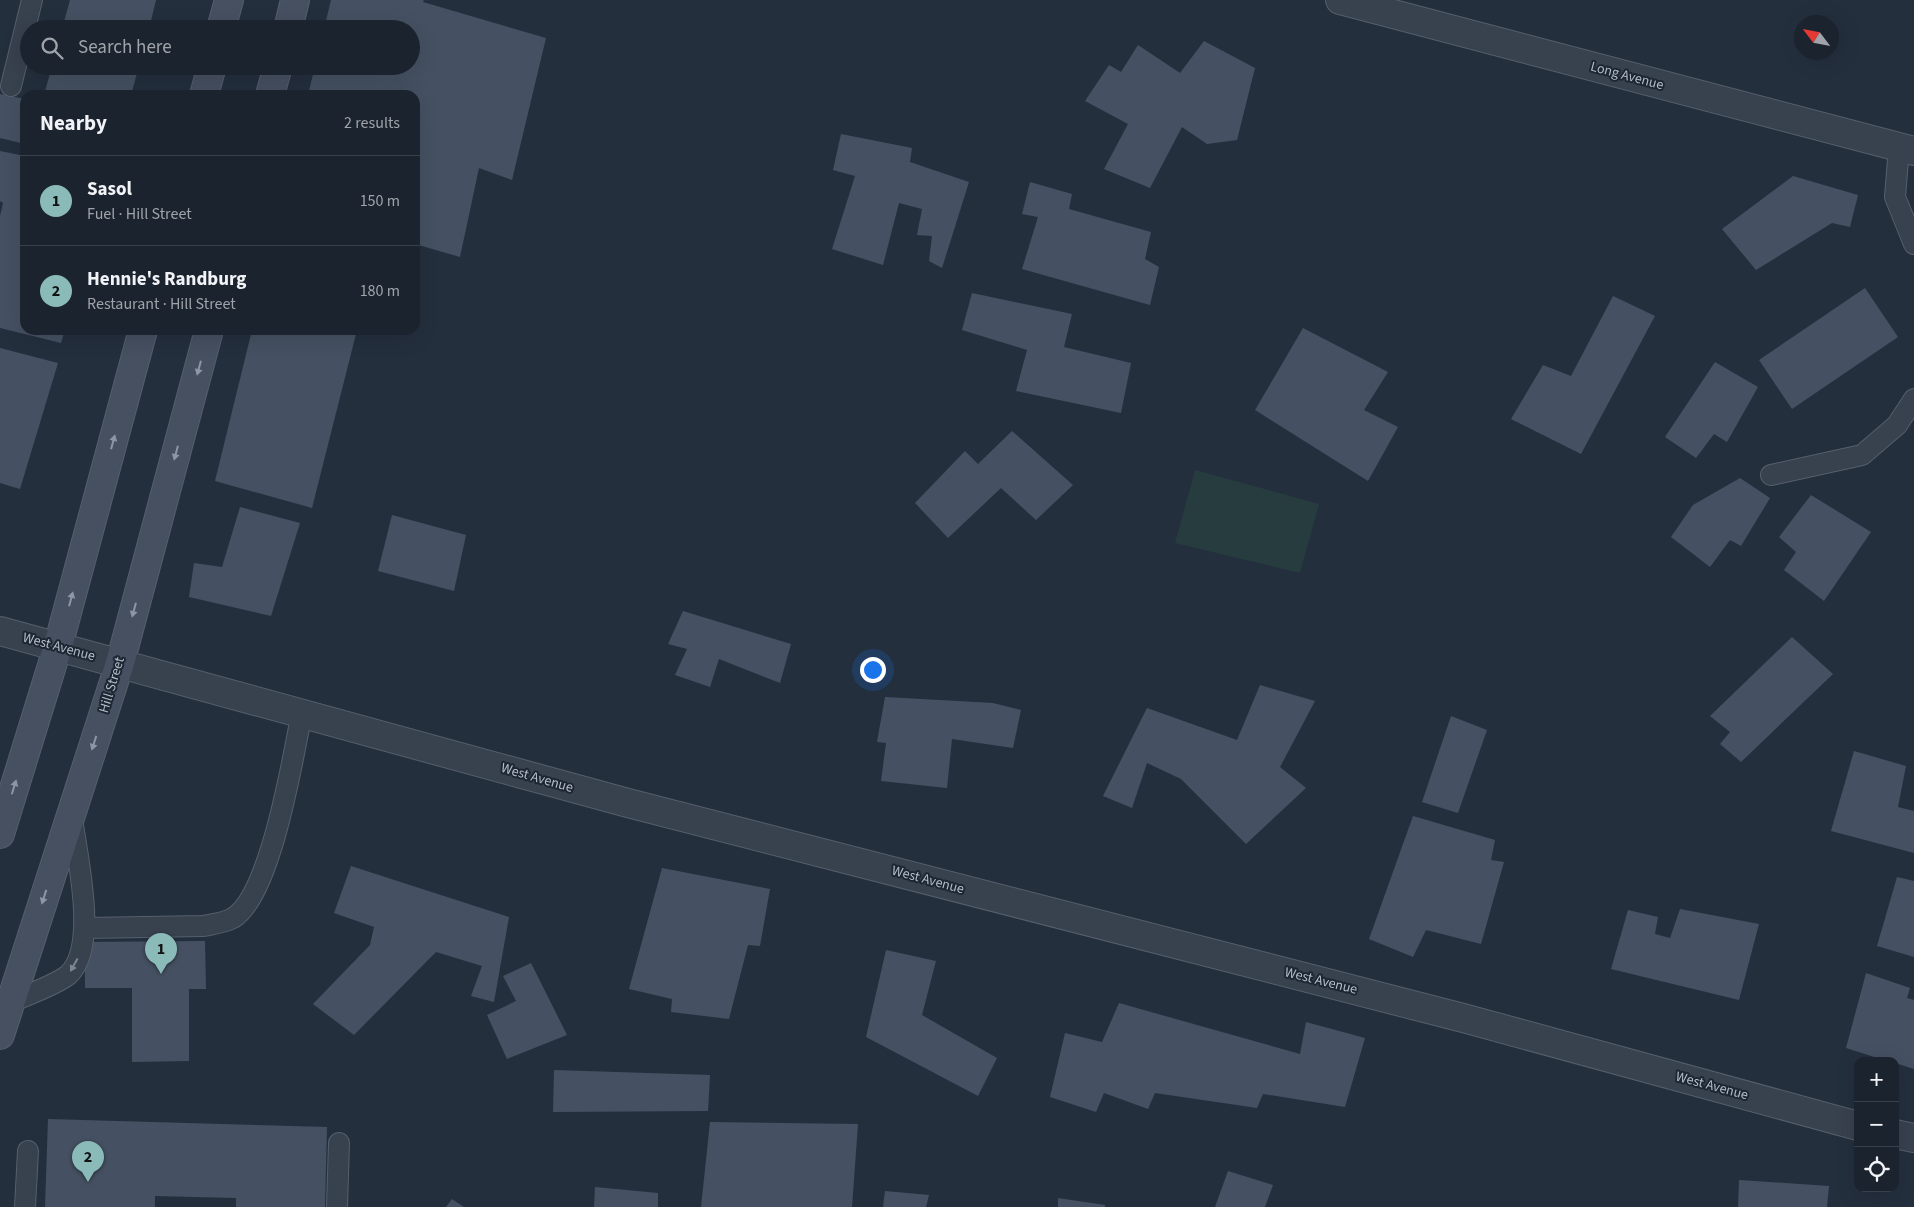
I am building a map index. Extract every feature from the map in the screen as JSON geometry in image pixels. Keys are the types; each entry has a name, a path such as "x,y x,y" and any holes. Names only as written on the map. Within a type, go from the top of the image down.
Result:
{"main road":[{"path":"223,20 229,0"},
{"path":"290,20 295,0"},
{"path":"205,90 210,75"},
{"path":"271,90 276,75"},
{"path":"0,834 58,646 142,335"},
{"name":"Hill Street","path":"0,1035 120,663 208,335"}],"street":[{"name":"Long Avenue","path":"1340,0 1907,149"},
{"name":"West Avenue","path":"0,631 302,712 628,803 1467,1019 1854,1125"},
{"path":"1899,1135 1914,1138"}],"lane":[{"path":"27,20 32,0"},
{"path":"11,86 20,49"},
{"path":"1907,149 1895,197 1914,244"},
{"path":"1771,475 1862,455 1896,425 1914,399"},
{"path":"86,928 203,926 234,917 255,890 266,864 281,814 302,712"},
{"path":"9,1003 68,974 77,962 86,928 72,814"},
{"path":"337,1207 339,1143"},
{"path":"25,1207 28,1151"}],"green space":[{"path":"1195,470 1319,504 1300,573 1175,543"}],"building":[{"path":"70,0 156,0 151,20 64,20"},
{"path":"331,0 424,0 423,2 546,38 512,180 479,168 460,257 420,245 420,90 309,90 313,75 420,75 420,20 326,20"},
{"path":"1204,41 1255,68 1237,140 1207,144 1182,127 1150,188 1104,169 1128,124 1085,101 1109,65 1121,72 1138,45 1180,73"},
{"path":"50,75 137,75 132,90 45,90"},
{"path":"0,94 20,98 20,143 0,138"},
{"path":"841,134 912,148 910,162 969,182 942,268 929,261 932,236 917,235 922,209 899,203 883,265 832,249 855,176 833,170"},
{"path":"0,151 20,155 20,333 0,328 0,216 3,203 0,201"},
{"path":"1793,176 1858,195 1850,227 1832,223 1756,270 1722,229"},
{"path":"1030,182 1072,194 1069,209 1151,232 1145,259 1159,267 1150,305 1022,269 1038,217 1022,214"},
{"path":"1865,288 1898,337 1792,409 1759,360"},
{"path":"972,293 1072,314 1064,347 1131,363 1121,413 1016,391 1027,350 962,330"},
{"path":"1613,296 1655,316 1581,454 1511,419 1543,365 1571,376"},
{"path":"1303,328 1388,372 1364,410 1398,427 1368,481 1255,410"},
{"path":"28,335 63,335 61,343"},
{"path":"251,335 356,335 312,508 215,481"},
{"path":"0,348 58,363 20,489 0,483"},
{"path":"1715,362 1758,387 1727,442 1714,434 1696,458 1665,437"},
{"path":"1012,431 1073,485 1036,520 1001,488 948,538 915,503 965,451 978,464"},
{"path":"1740,478 1770,498 1741,546 1730,540 1710,567 1671,537 1693,505"},
{"path":"1811,495 1871,532 1824,601 1784,570 1796,552 1779,537"},
{"path":"240,507 300,523 271,616 189,597 194,563 222,567"},
{"path":"392,515 466,535 454,591 378,571"},
{"path":"683,611 791,644 780,683 719,659 710,687 675,675 687,649 668,644"},
{"path":"1792,637 1833,674 1741,762 1720,744 1730,732 1710,716"},
{"path":"1260,685 1315,701 1280,767 1306,788 1246,844 1181,779 1147,763 1132,808 1103,796 1147,708 1237,740"},
{"path":"885,697 993,703 1021,710 1013,748 952,739 947,788 881,781 886,743 877,742"},
{"path":"1451,716 1487,730 1458,813 1422,802"},
{"path":"1854,751 1906,766 1898,807 1914,811 1914,853 1831,831"},
{"path":"1413,816 1495,840 1491,860 1504,862 1481,944 1426,930 1413,957 1369,939"},
{"path":"351,866 509,917 494,1002 471,996 482,966 436,952 354,1035 313,1004 370,945 374,927 334,913"},
{"path":"662,868 770,889 760,946 748,945 729,1019 671,1012 672,999 629,989"},
{"path":"1897,877 1914,881 1914,957 1877,946"},
{"path":"1680,909 1759,924 1739,1000 1611,969 1628,910 1658,917 1655,934 1670,938"},
{"path":"205,941 206,989 189,989 189,1061 132,1062 132,988 85,988 85,942"},
{"path":"886,950 936,961 922,1015 997,1058 978,1096 866,1037"},
{"path":"531,963 567,1035 507,1059 487,1015 516,1001 503,976"},
{"path":"1866,973 1910,988 1907,998 1914,1000 1914,1069 1899,1064 1899,1057 1874,1057 1846,1048"},
{"path":"1119,1003 1300,1054 1306,1022 1365,1038 1345,1107 1263,1094 1257,1108 1155,1093 1148,1109 1104,1093 1096,1112 1050,1097 1065,1033 1102,1042"},
{"path":"554,1070 710,1075 708,1111 553,1112"},
{"path":"48,1119 327,1127 325,1207 236,1207 236,1198 155,1196 155,1207 45,1207"},
{"path":"710,1122 858,1124 852,1207 701,1207"},
{"path":"1228,1171 1273,1185 1265,1207 1215,1207"},
{"path":"1739,1180 1829,1186 1827,1207 1738,1207"},
{"path":"595,1187 658,1193 658,1207 594,1207"},
{"path":"885,1191 929,1195 926,1207 883,1207"},
{"path":"1058,1198 1105,1205 1105,1207 1058,1207"},
{"path":"452,1199 464,1207 446,1207"}],"place":[{"name":"Sasol","path":"161,974"},
{"name":"Hennie's Randburg","path":"88,1182"}]}
